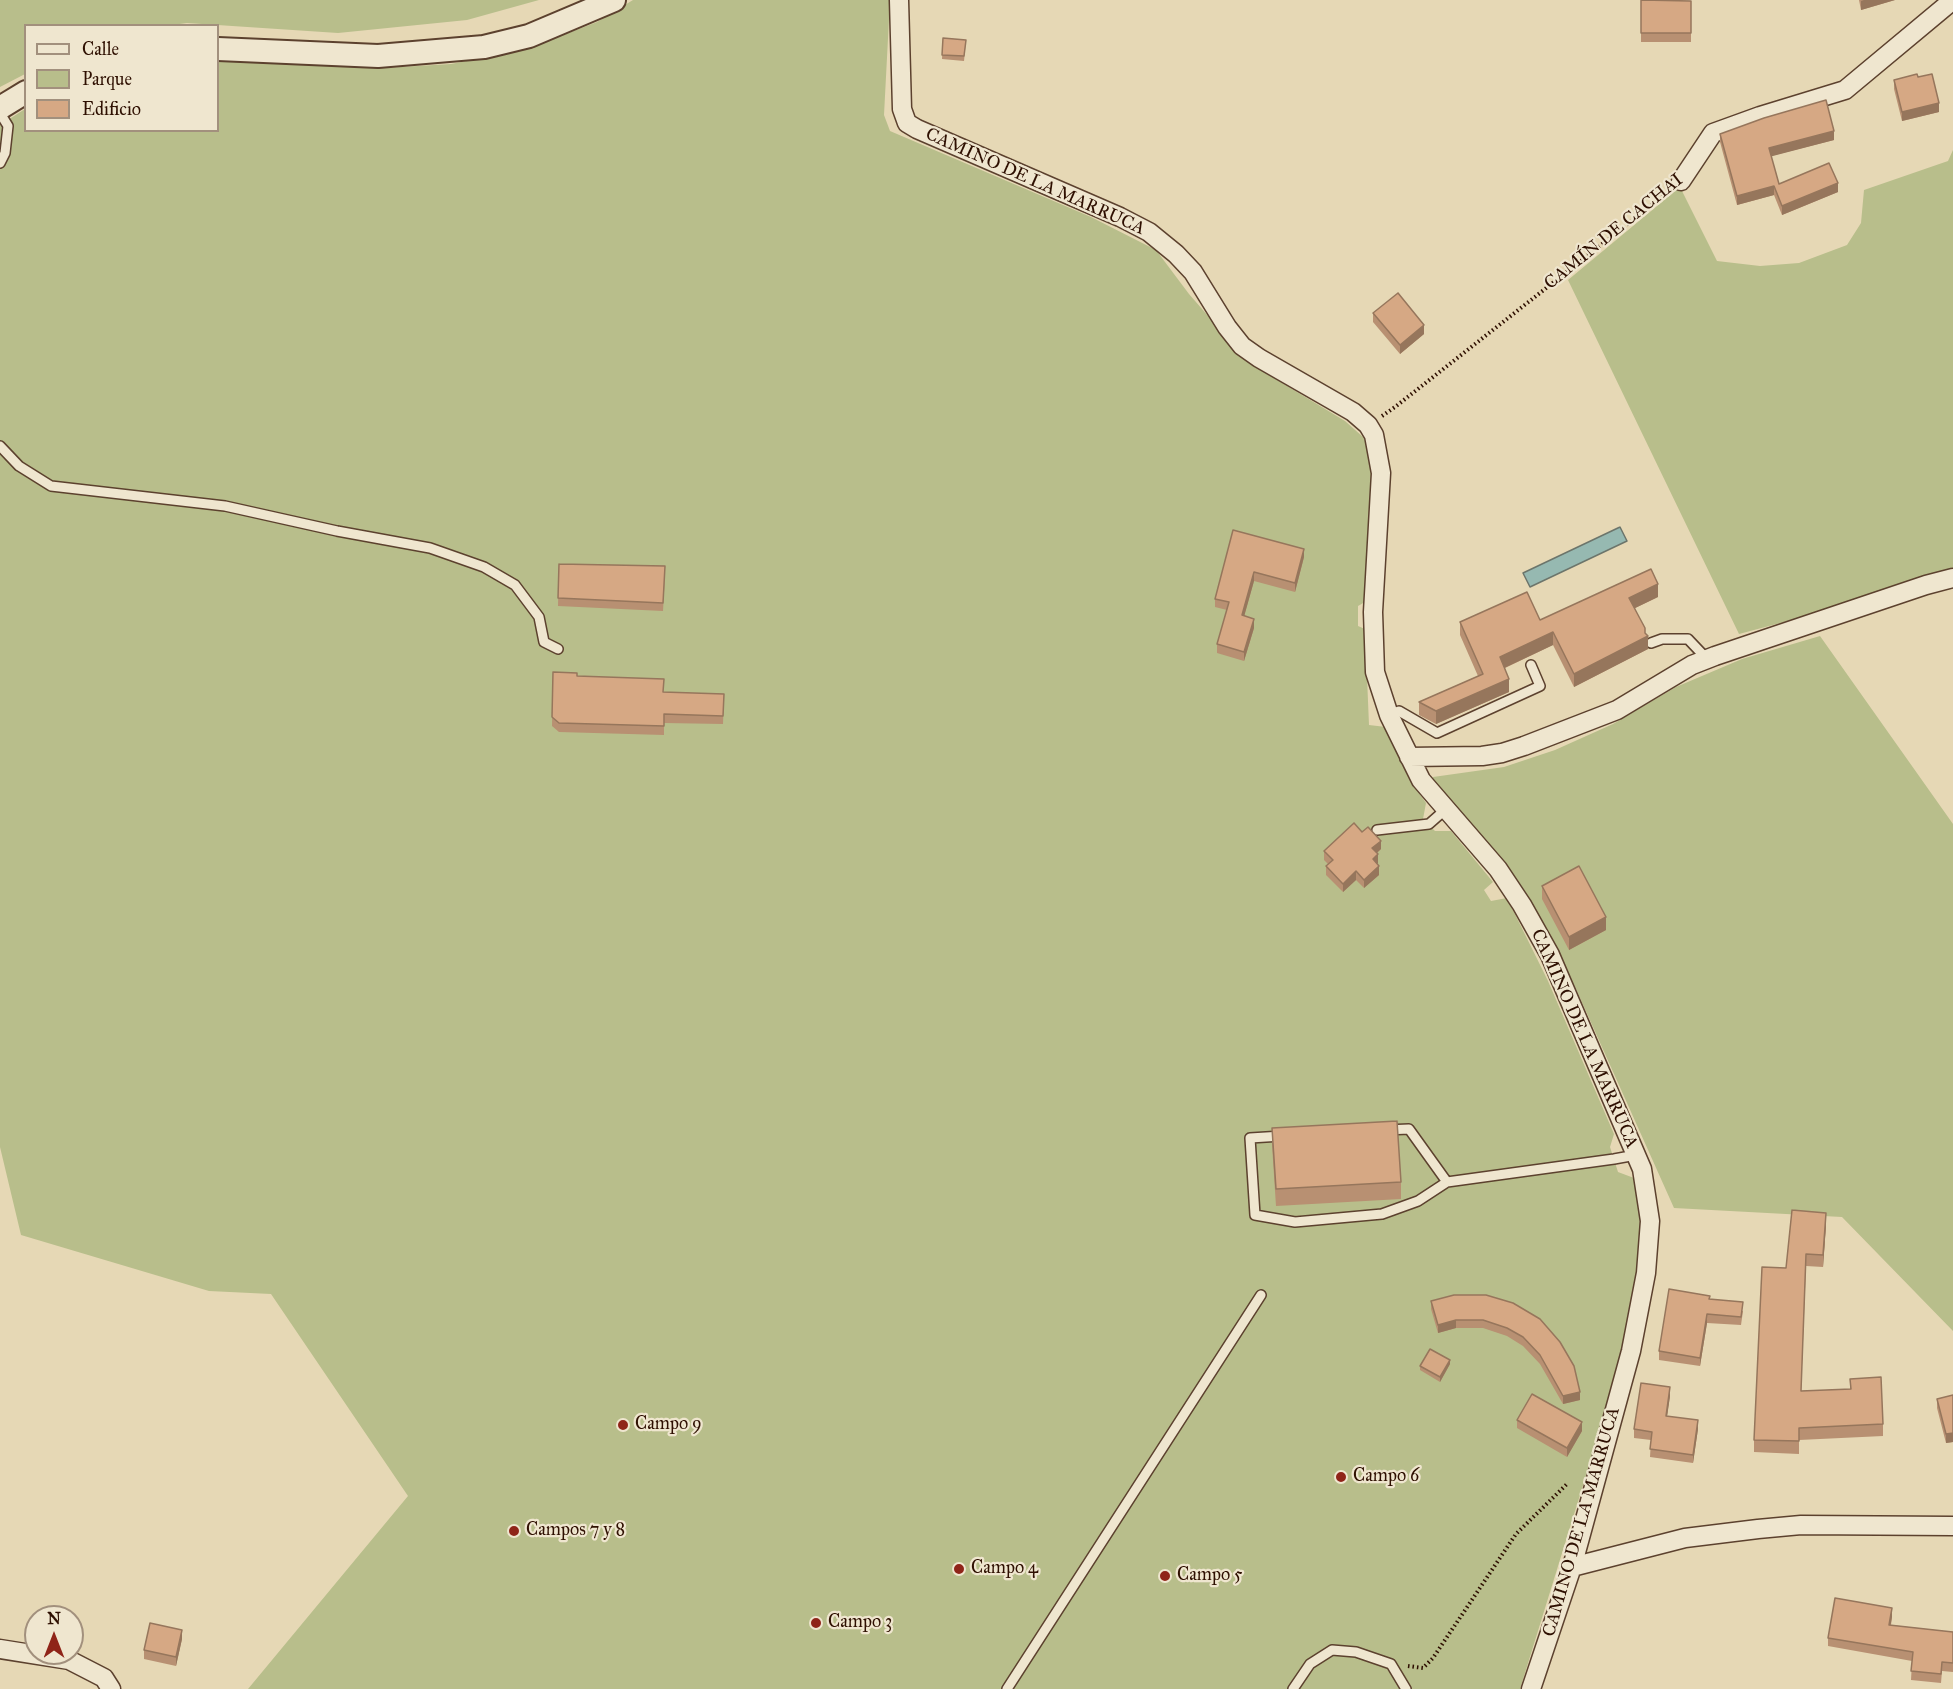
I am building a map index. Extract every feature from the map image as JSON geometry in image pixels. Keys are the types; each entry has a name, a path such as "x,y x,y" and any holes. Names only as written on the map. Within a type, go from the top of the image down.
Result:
{"street":[{"path":"219,49 378,56 484,47 529,36 614,0"},
{"name":"CAMINO DE LA MARRUCA","path":"899,0 902,109 907,123 1149,232 1176,254 1193,272 1227,327 1242,346 1353,412 1368,425 1374,435 1381,473 1373,612 1375,672 1389,716 1421,780 1498,869 1522,904 1550,955 1642,1169 1650,1221 1646,1273 1631,1351 1572,1567 1531,1689"},
{"name":"CAMÍN DE CACHAI","path":"1682,181 1713,133 1845,90 1953,0"},
{"path":"0,108 24,93"},
{"path":"1409,757 1482,756 1524,746 1617,710 1692,665 1707,659 1953,578"},
{"path":"1572,1567 1685,1538 1758,1529 1801,1525 1953,1526"},
{"path":"0,1649 69,1660 104,1678 111,1689"}],"lane":[{"path":"0,113 8,126 5,153 0,163"},
{"path":"0,446 19,466 51,486 225,507 430,548 484,567 515,585 539,617 544,642 558,649"},
{"path":"1652,643 1662,639 1688,639 1707,659"},
{"path":"1389,716 1399,711 1437,733 1540,686 1531,665"},
{"path":"1377,830 1429,824 1446,809"},
{"path":"1375,1131 1409,1129 1447,1182"},
{"path":"1295,1136 1250,1138 1255,1215 1294,1222 1382,1214 1418,1201 1447,1182 1614,1160 1636,1155"},
{"path":"1007,1689 1261,1295"},
{"path":"1293,1689 1310,1664 1332,1650 1356,1652 1391,1664 1406,1689"}],"path":[{"name":"CAMÍN DE CACHAI","path":"1368,425 1405,400 1682,181"},
{"path":"1391,1664 1423,1668 1428,1663 1516,1534 1568,1483"}],"green space":[{"path":"0,0 539,0 467,20 338,33 187,23 24,24 24,75 0,87"},
{"path":"633,0 890,0 884,115 890,131 1091,217 1156,250 1189,294 1249,363 1345,421 1363,437 1371,452 1372,469 1365,602 1358,606 1358,626 1365,629 1369,725 1386,727 1409,779 1426,803 1423,819 1435,831 1451,831 1493,882 1484,890 1491,901 1507,898 1548,981 1614,1134 1610,1147 1618,1172 1634,1178 1643,1224 1636,1305 1627,1343 1520,1689 248,1689 408,1496 271,1294 209,1291 21,1235 0,1147 0,125 24,110 24,132 219,132 219,61 384,68 451,64 527,49 597,22"},
{"path":"1953,150 1953,577 1739,634 1568,280 1680,187 1717,261 1760,266 1799,263 1847,245 1861,223 1864,190 1948,161"},
{"path":"1820,636 1953,824 1953,1331 1842,1217 1674,1208 1576,989 1526,896 1433,785 1433,777 1504,767 1555,750 1613,724 1676,687 1742,659"}],"water":[{"path":"1620,527 1627,541 1530,587 1523,573"}],"building":[{"path":"1641,0 1691,1 1691,33 1641,33"},
{"path":"943,38 966,40 964,56 942,55"},
{"path":"1917,74 1918,77 1932,74 1939,103 1902,112 1894,80"},
{"path":"1826,100 1834,131 1769,148 1779,184 1829,163 1838,183 1782,206 1774,186 1737,196 1720,134"},
{"path":"1398,293 1424,325 1400,345 1373,313"},
{"path":"1233,530 1304,549 1295,583 1254,572 1242,615 1254,619 1244,652 1217,644 1229,602 1215,599"},
{"path":"559,564 665,566 663,603 558,598"},
{"path":"1651,569 1658,584 1629,598 1648,636 1574,674 1553,632 1500,657 1509,679 1436,711 1419,702 1483,674 1460,622 1527,592 1540,620"},
{"path":"553,672 577,673 577,676 664,679 663,692 724,694 723,716 664,714 664,726 559,723 552,717"},
{"path":"1354,823 1362,832 1368,827 1381,841 1372,848 1378,854 1373,859 1379,866 1364,880 1356,871 1343,884 1326,866 1333,860 1324,851"},
{"path":"1579,866 1606,917 1569,937 1542,886"},
{"path":"1397,1121 1401,1182 1276,1189 1272,1128"},
{"path":"1792,1210 1826,1213 1823,1255 1806,1254 1801,1391 1851,1389 1850,1379 1881,1377 1883,1424 1799,1428 1799,1441 1754,1440 1762,1267 1786,1268"},
{"path":"1669,1289 1710,1296 1709,1299 1743,1302 1741,1317 1707,1314 1700,1358 1659,1351"},
{"path":"1454,1295 1486,1295 1513,1303 1540,1319 1560,1342 1574,1366 1580,1392 1563,1396 1540,1355 1523,1337 1507,1328 1483,1320 1456,1320 1438,1325 1431,1301"},
{"path":"1430,1349 1450,1360 1440,1377 1420,1366"},
{"path":"1641,1383 1670,1387 1666,1416 1698,1420 1693,1455 1650,1449 1652,1432 1634,1429"},
{"path":"1532,1394 1582,1422 1567,1448 1517,1420"},
{"path":"1953,1395 1953,1433 1946,1434 1937,1399"},
{"path":"1835,1598 1892,1608 1889,1625 1953,1632 1953,1663 1942,1662 1941,1674 1911,1671 1913,1652 1828,1638"},
{"path":"150,1623 182,1630 176,1657 144,1650"}],"place":[{"name":"Campo 9","path":"623,1425"},
{"name":"Campo 6","path":"1341,1477"},
{"name":"Campos 7 y 8","path":"514,1531"},
{"name":"Campo 4","path":"959,1569"},
{"name":"Campo 5","path":"1165,1576"},
{"name":"Campo 3","path":"816,1623"}]}
